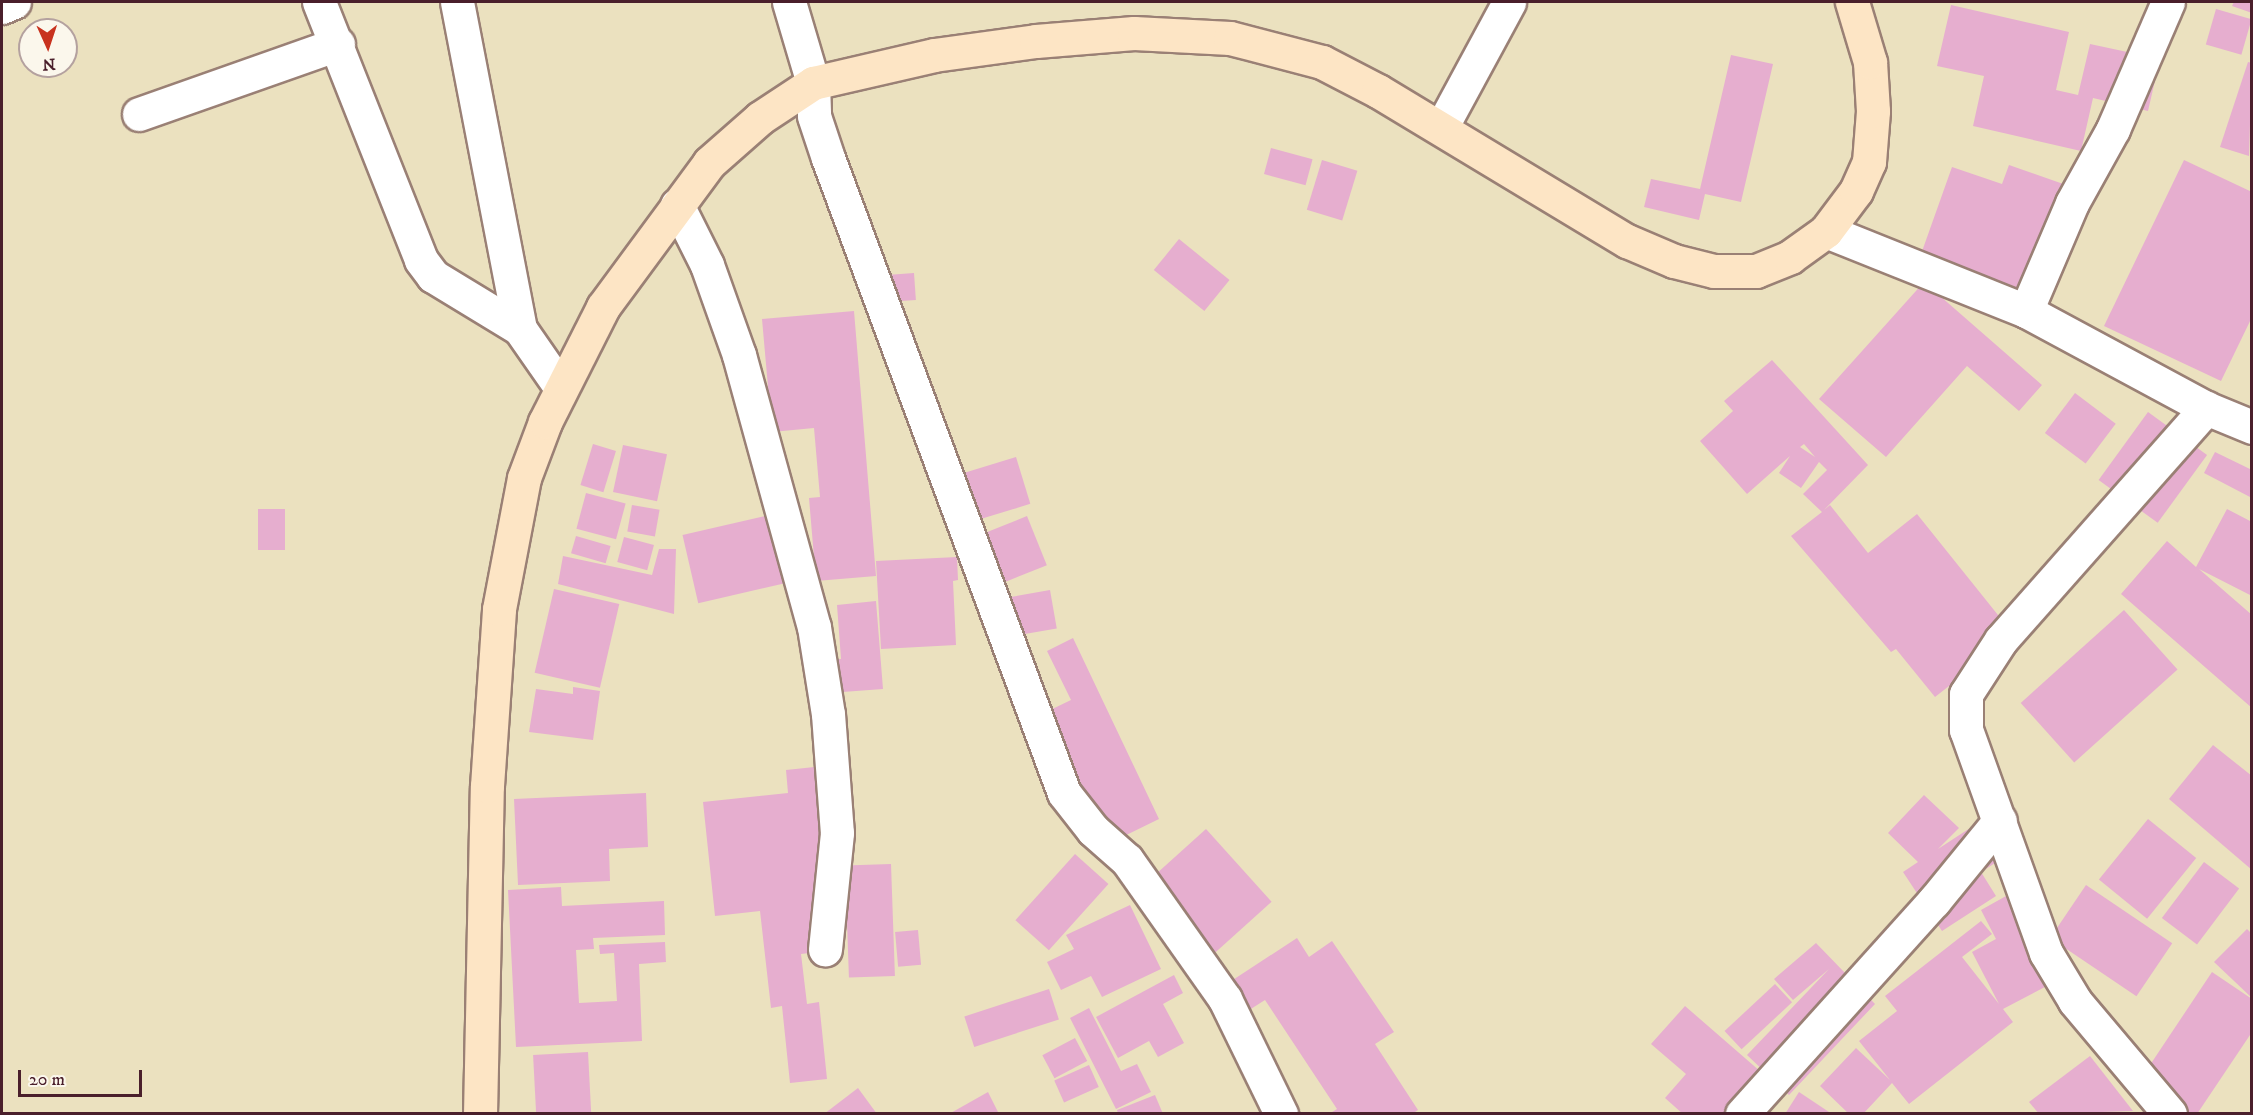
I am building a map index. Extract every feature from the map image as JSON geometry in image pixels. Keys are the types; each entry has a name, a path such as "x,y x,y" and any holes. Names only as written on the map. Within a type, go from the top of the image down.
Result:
{"main road":[{"path":"480,1113 487,786 499,609 524,478 561,388 603,307 709,163 760,118 813,83 934,55 1035,40 1134,33 1230,38 1322,62 1441,128 1627,241 1674,261 1714,271 1756,271 1790,257 1826,231 1856,191 1869,162 1873,111 1870,62 1852,2"}],"street":[{"path":"2,7 14,2"},
{"path":"319,2 338,44 421,260 434,276 520,330 561,388"},
{"path":"457,2 520,330"},
{"path":"789,2 813,83 814,116 828,158 1064,793 1093,830 1127,860 1225,999 1281,1113"},
{"path":"1441,128 1509,2"},
{"path":"2026,311 2072,203 2113,129 2168,2"},
{"path":"139,114 338,44"},
{"path":"676,205 707,266 739,355 814,627 828,714 837,833 825,949"},
{"path":"1826,231 2026,311 2206,408 2252,427"},
{"path":"2170,1113 2075,1001 2046,953 1966,730 1966,694 2001,640 2206,408"},
{"path":"1742,1113 1934,901 2000,820"}],"building":[{"path":"2234,2 2252,2 2252,13 2232,6"},
{"path":"1951,5 2069,32 2056,90 2078,95 2090,44 2160,59 2148,111 2093,98 2081,151 1973,126 1984,76 1937,66"},
{"path":"2216,9 2252,19 2241,55 2206,45"},
{"path":"1731,55 1773,64 1741,202 1705,194 1699,220 1644,207 1651,179 1700,189"},
{"path":"2248,62 2252,63 2249,156 2220,147"},
{"path":"1271,148 1313,159 1306,185 1264,174"},
{"path":"1322,160 1357,171 1342,221 1307,210"},
{"path":"2184,160 2252,192 2252,317 2221,381 2104,326"},
{"path":"2009,165 2086,192 2046,302 1920,257 1952,167 2002,184"},
{"path":"1179,239 1230,280 1204,311 1154,270"},
{"path":"914,273 916,300 889,302 887,275"},
{"path":"1924,282 2042,385 2019,411 1967,366 1886,457 1819,399"},
{"path":"854,311 876,576 816,581 809,498 820,497 814,428 772,432 762,319"},
{"path":"1772,360 1868,465 1824,510 1830,505 1868,553 1917,514 2014,635 1935,697 1896,649 1891,652 1791,536 1822,512 1803,494 1827,470 1819,462 1801,488 1779,473 1790,456 1747,494 1700,441 1733,411 1724,401","holes":["1804,444 1815,457 1800,447"]},
{"path":"2075,393 2116,424 2086,464 2045,433"},
{"path":"2148,412 2207,455 2158,523 2099,480"},
{"path":"593,444 616,451 603,492 580,485"},
{"path":"623,445 667,454 657,501 613,492"},
{"path":"2215,452 2252,470 2250,497 2204,473"},
{"path":"1016,457 1030,504 969,523 955,476"},
{"path":"586,493 626,504 616,539 576,529"},
{"path":"632,505 660,510 655,536 627,532"},
{"path":"258,509 285,509 285,550 258,550"},
{"path":"2227,509 2252,522 2252,596 2199,569 2252,615 2252,708 2121,594 2167,541 2196,567"},
{"path":"778,513 794,581 698,603 683,535"},
{"path":"1027,516 1047,565 998,585 978,536"},
{"path":"576,536 611,546 606,563 571,553"},
{"path":"624,537 654,545 647,570 617,562"},
{"path":"659,549 676,549 674,614 558,584 563,556 652,575"},
{"path":"957,557 958,580 953,581 956,645 881,649 876,561"},
{"path":"554,589 619,604 600,688 535,673"},
{"path":"1050,590 1057,628 1013,636 1007,598"},
{"path":"876,601 883,689 829,693 826,660 841,659 837,605"},
{"path":"2124,610 2178,669 2074,762 2021,703"},
{"path":"1073,638 1159,819 1112,842 1091,812 1044,713 1071,700 1047,651"},
{"path":"573,687 600,691 593,740 529,732 536,689 573,694"},
{"path":"2213,745 2252,776 2252,870 2169,799"},
{"path":"824,766 826,951 801,954 807,1004 819,1002 827,1079 790,1083 782,1006 771,1008 760,911 715,916 703,802 788,793 786,770"},
{"path":"646,793 648,847 609,849 610,881 518,885 514,799"},
{"path":"1924,795 1959,828 1938,849 1993,813 2017,849 1981,872 1996,896 1942,931 1903,872 1918,862 1888,833"},
{"path":"2148,819 2196,858 2147,919 2099,880"},
{"path":"1206,829 1272,902 1211,956 1146,883"},
{"path":"1075,854 1108,884 1049,950 1015,920"},
{"path":"2204,862 2239,888 2197,944 2162,918"},
{"path":"891,864 895,976 849,978 845,866"},
{"path":"2086,885 2172,943 2136,996 2050,938"},
{"path":"561,887 562,906 664,901 665,935 593,938 594,949 576,950 579,1003 617,1001 614,953 600,954 599,945 665,942 666,962 639,964 642,1041 516,1047 508,890"},
{"path":"2015,891 2062,978 2003,1009 2013,1022 1909,1104 1892,1083 1863,1114 1849,1114 1820,1086 1856,1048 1890,1080 1859,1041 1897,1011 1885,996 1981,921 1992,934 1962,957 1999,1004 1972,952 1996,939 1981,910"},
{"path":"1130,905 1161,969 1102,997 1091,976 1061,990 1047,962 1074,949 1066,935"},
{"path":"2247,929 2252,934 2252,998 2214,962"},
{"path":"918,930 921,965 898,967 895,932"},
{"path":"1297,938 1309,957 1332,941 1394,1032 1375,1044 1418,1110 1412,1114 1329,1114 1337,1109 1265,1000 1235,1019 1216,991"},
{"path":"1816,943 1875,1004 1789,1095 1747,1055 1829,969 1793,1000 1774,979"},
{"path":"2212,972 2252,999 2252,1032 2197,1114 2190,1114 2140,1080"},
{"path":"1174,975 1183,993 1163,1004 1184,1043 1158,1057 1149,1041 1118,1058 1096,1017"},
{"path":"1775,984 1792,1002 1742,1049 1725,1031"},
{"path":"1049,989 1059,1019 974,1047 964,1017"},
{"path":"1685,1006 1783,1091 1764,1114 1683,1114 1665,1098 1686,1074 1651,1044"},
{"path":"1089,1008 1121,1071 1137,1064 1151,1092 1116,1109 1070,1018"},
{"path":"1075,1038 1087,1061 1055,1078 1042,1055"},
{"path":"588,1052 591,1114 536,1114 533,1055"},
{"path":"2090,1056 2133,1111 2039,1114 2029,1102"},
{"path":"1089,1065 1099,1087 1064,1102 1054,1080"},
{"path":"858,1088 877,1114 824,1114"},
{"path":"988,1092 999,1114 949,1114"},
{"path":"1799,1092 1832,1114 1785,1114"},
{"path":"1155,1095 1163,1114 1118,1114 1117,1110"}]}
